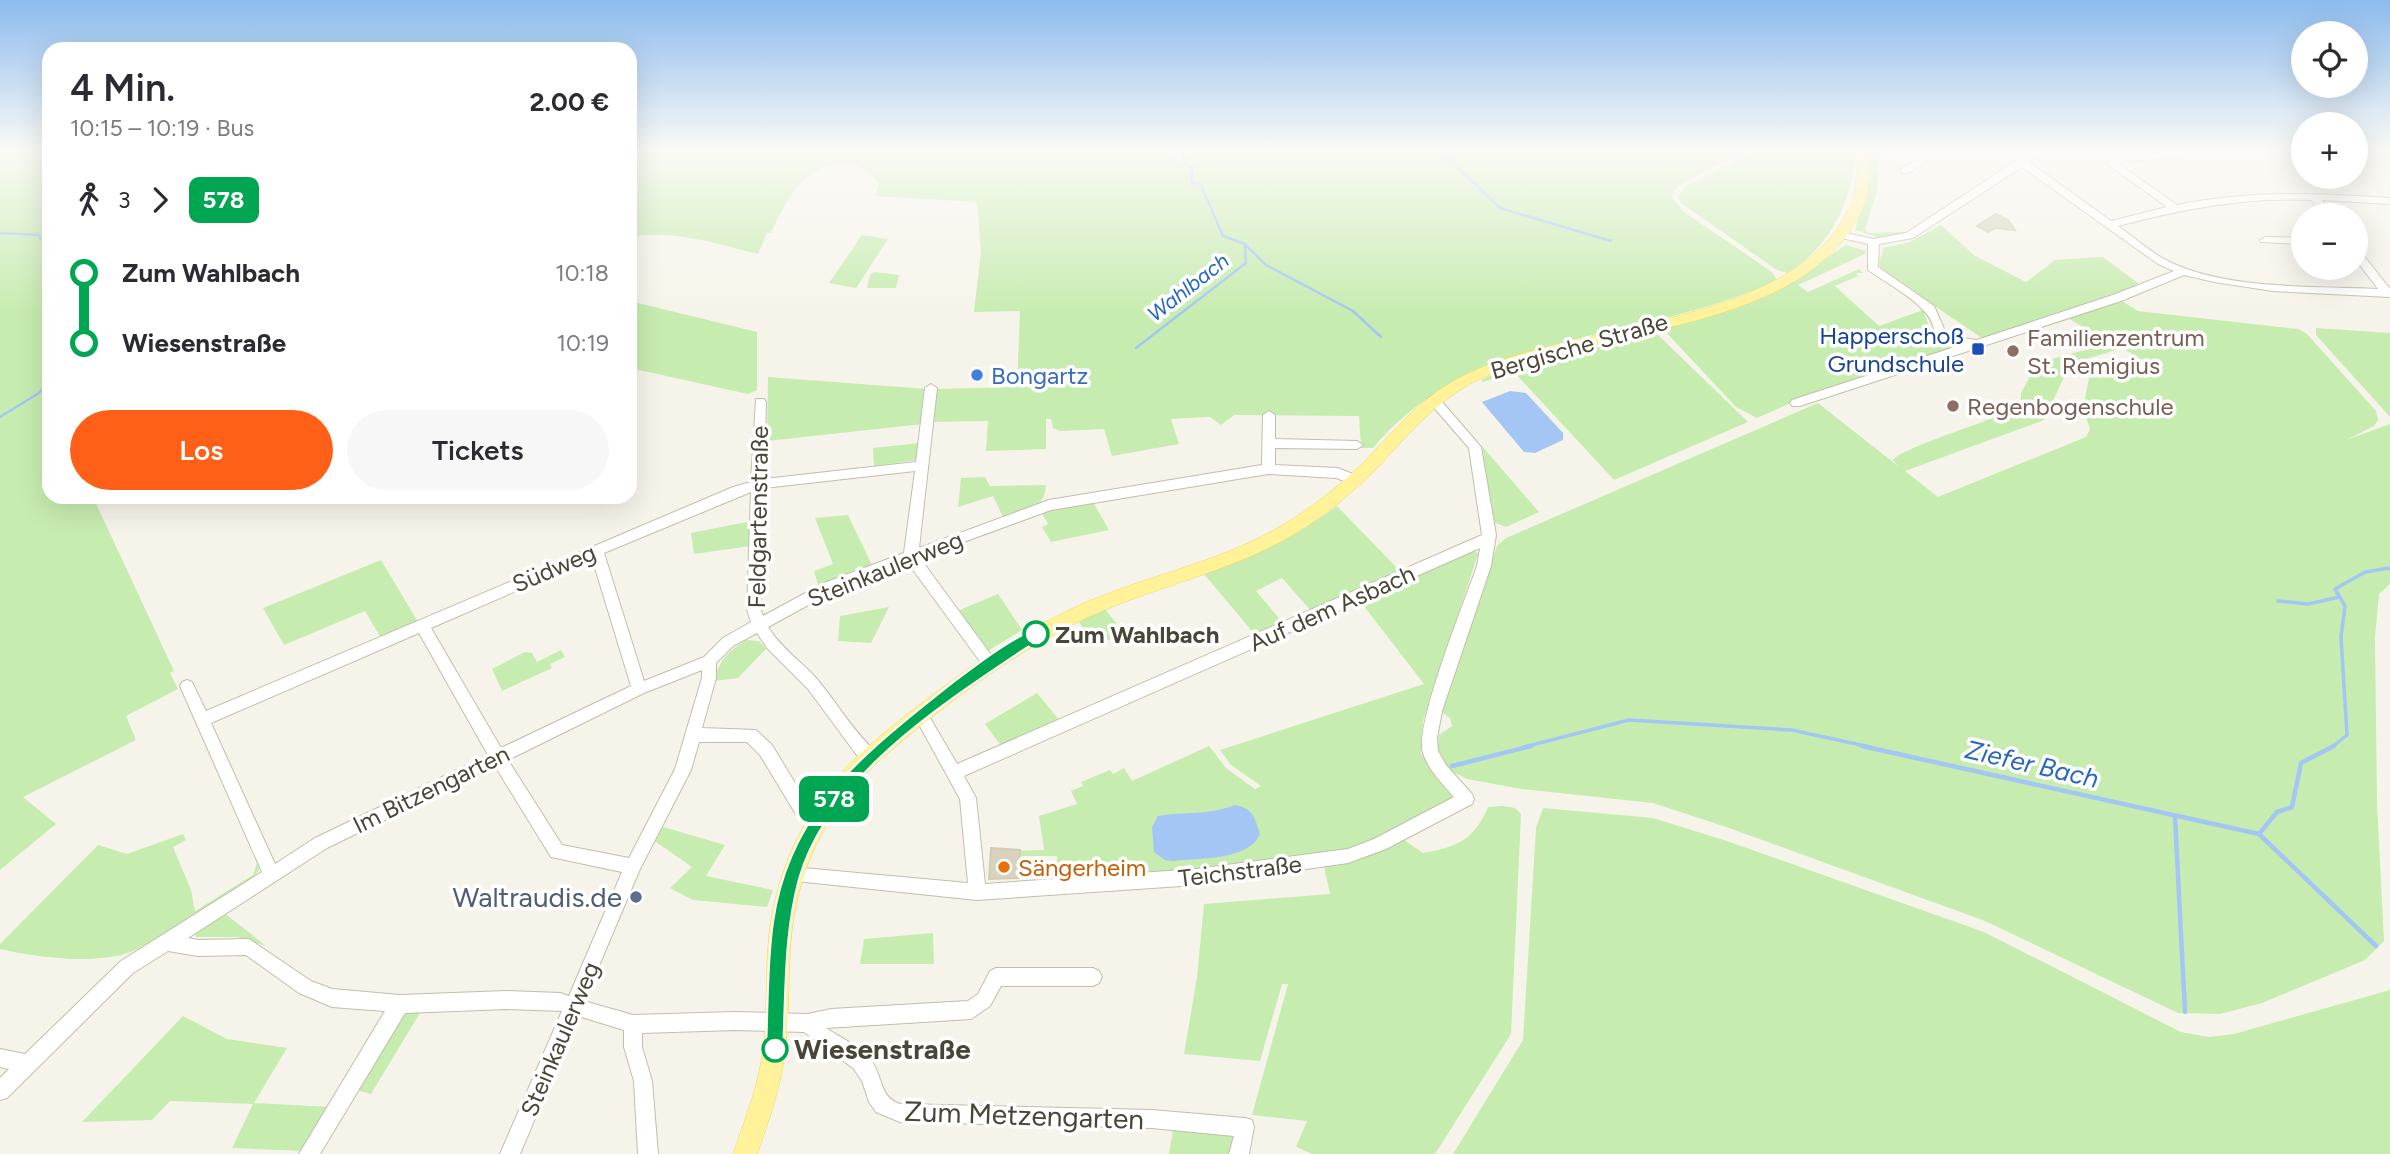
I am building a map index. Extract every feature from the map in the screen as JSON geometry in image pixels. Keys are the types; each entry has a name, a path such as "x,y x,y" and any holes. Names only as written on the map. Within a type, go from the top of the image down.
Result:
{"main road":[{"name":"Bergische Straße","path":"745,1154 771,1073 777,1021 781,922 792,876 817,822 842,786 870,757 989,663 1079,613 1234,556 1277,536 1314,513 1355,480 1400,429 1433,399 1505,362 1716,308 1790,281 1841,235 1856,205"}],"street":[{"path":"1841,235 1874,242 1909,236 1957,205"},
{"path":"2082,205 2162,262 2181,272 2227,281 2388,293"},
{"path":"2171,205 2175,208"},
{"path":"2108,225 2196,205"},
{"path":"2265,240 2291,241"},
{"path":"1874,242 1872,268 1930,309 1940,333 1947,339 1978,344"},
{"path":"2368,268 2388,293"},
{"path":"1796,403 2117,298 2181,272"},
{"path":"931,388 911,556 989,663"},
{"path":"1433,399 1475,447 1487,539"},
{"name":"Feldgartenstraße","path":"760,402 754,610 759,625 778,652 808,679 856,744 870,757"},
{"path":"1268,469 1269,415"},
{"path":"1268,443 1357,445"},
{"name":"Südweg","path":"201,720 738,490 757,485 921,466"},
{"name":"Steinkaulerweg","path":"510,1154 633,866 678,781 709,678 709,661 727,642 829,587 1049,505 1268,469 1338,473 1355,480"},
{"name":"Auf dem Asbach","path":"956,772 1487,539"},
{"name":"Teichstraße","path":"792,876 977,892 1061,889 1196,877 1328,860 1380,844 1466,799 1440,770 1430,752 1429,738 1434,711 1485,566 1487,539"},
{"path":"596,550 639,689"},
{"path":"422,625 557,852 633,866"},
{"name":"Im Bitzengarten","path":"0,1091 127,967 271,874 360,823 639,689 709,661"},
{"path":"187,686 271,874"},
{"path":"921,715 956,772 970,805 977,892"},
{"path":"693,735 751,735 766,750 806,816 817,822"},
{"path":"166,942 198,948 249,947 305,987 332,998 400,1004 506,1000 575,1006 633,1024 777,1021 808,1023 831,1018 971,1010 984,1000 996,977 1093,977"},
{"path":"309,1154 400,1004"},
{"name":"Zum Metzengarten","path":"808,1023 823,1038 864,1066 874,1096 887,1110 900,1114 1152,1119 1245,1127 1238,1154"},
{"path":"633,1024 633,1047 643,1081 648,1154"},
{"path":"0,1058 27,1064"}],"green space":[{"path":"0,205 42,205 42,504 96,504 174,671 170,673 178,689 126,716 136,740 23,797 56,824 0,870"},
{"path":"637,205 785,205 771,233 767,233 758,254 679,236 637,236"},
{"path":"977,205 1678,205 1684,212 1772,272 1777,280 1725,301 1510,358 1461,379 1414,408 1373,448 1361,448 1359,416 1234,415 1221,425 1210,417 1171,419 1179,444 1112,456 1104,429 1060,431 1053,428 1051,419 1046,419 1046,449 986,451 988,421 930,422 934,389 1017,387 1020,311 974,312 981,252"},
{"path":"1684,205 1844,205 1837,221 1816,250 1787,273 1777,270"},
{"path":"1863,205 1873,205 1865,229 1868,233 1911,232 1877,237 1855,230"},
{"path":"1941,225 1975,256 2026,282 2055,260 2103,257 2139,284 2117,298 2138,311 2298,329 2307,334 2376,411 2378,420 2374,426 2346,440 2390,424 2390,584 2379,594 2375,637 2377,804 2384,941 2365,960 2262,1003 2220,1014 2178,1013 1985,921 1729,828 1653,803 1521,789 1467,779 1449,770 1437,750 1439,735 1452,726 1450,718 1441,712 1497,546 1506,538 1818,403 1898,466 1893,460 1913,448 2016,408 2021,403 2021,393 2037,363 2111,343 2059,313 1982,338 1881,270 1879,263 1884,248 1910,242","holes":["2122,348 2138,357 2138,364 2091,368 2083,408 2090,429 2086,437 1938,497 1905,471 2044,420 2070,364"]},
{"path":"862,235 888,239 856,288 829,283"},
{"path":"1846,245 1866,251 1865,254 1798,285 1808,292 1859,269 1863,273 1856,273 1858,276 1835,286 1879,326 1923,310 1933,336 1958,346 1809,395 1757,418 1736,407 1663,329 1777,290"},
{"path":"874,272 899,275 896,288 867,288 870,275"},
{"path":"637,303 757,332 757,390 748,394 637,370"},
{"path":"2316,328 2390,333 2390,417 2316,335"},
{"path":"1652,329 1748,422 1614,480 1513,371 1483,382 1481,380 1526,360"},
{"path":"768,377 927,389 923,424 767,441"},
{"path":"920,443 916,460 874,466 873,448"},
{"path":"1482,446 1539,512 1506,527 1493,522"},
{"path":"985,477 990,486 1046,485 1045,493 1038,505 1004,519 993,496 958,507 961,478"},
{"path":"1093,502 1109,530 1051,542 1042,527 1048,524 1041,512"},
{"path":"1337,506 1402,573 1312,612 1282,578 1256,591 1284,624 1256,636 1204,574 1273,544 1306,527"},
{"path":"848,515 872,565 837,577 819,588 814,571 833,564 815,518"},
{"path":"752,521 751,546 694,554 691,533"},
{"path":"1475,551 1478,554 1423,721 1421,753 1453,793 1452,798 1350,852 1057,884 1057,856 1020,856 1010,851 1044,850 1039,816 1077,804 1071,791 1083,786 1081,782 1110,770 1113,774 1124,768 1132,781 1209,746 1226,768 1255,789 1261,786 1231,765 1220,750 1424,684 1360,601"},
{"path":"381,560 418,622 381,638 365,611 284,645 263,608"},
{"path":"998,594 1022,630 986,652 955,612"},
{"path":"889,607 871,643 838,641 840,616"},
{"path":"1105,609 1124,633 1096,645 1078,621"},
{"path":"747,640 759,641 766,649 738,678 714,681 726,656"},
{"path":"561,650 565,657 550,664 552,668 502,691 492,669 525,652 532,653 537,662"},
{"path":"1037,693 1060,721 1002,747 985,724"},
{"path":"1488,807 1515,808 1521,814 1511,1034 1435,1154 1312,1154 1296,1147 1307,1121 1252,1115 1288,984 1282,984 1260,1061 1184,1054 1197,977 1204,904 1330,894 1324,866 1401,838 1423,853 1455,845 1477,827"},
{"path":"1543,808 1653,818 1727,841 1984,932 2181,1032 2209,1037 2234,1034 2390,990 2390,1154 1453,1154 1523,1040 1536,828"},
{"path":"660,826 725,845 706,876 773,890 767,907 693,900 670,888 692,867 653,840"},
{"path":"183,834 186,840 173,847 191,890 195,911 253,875 258,860 259,870 250,881 149,947 146,944 115,956 95,959 54,958 0,949 0,944 98,845 127,854"},
{"path":"223,912 266,946 237,937 196,937 195,933"},
{"path":"933,933 934,964 860,964 864,939"},
{"path":"407,1013 420,1013 371,1094 353,1089 395,1020"},
{"path":"183,1016 227,1039 287,1048 254,1103 331,1107 304,1151 232,1148 253,1104 170,1101 152,1120 82,1122"},
{"path":"1174,1124 1230,1133 1234,1139 1233,1154 1169,1154"}],"water":[{"path":"1510,391 1526,393 1563,433 1563,440 1535,453 1524,452 1482,402"},
{"path":"1235,805 1250,811 1260,834 1254,843 1245,849 1234,854 1173,861 1165,860 1154,852 1152,827 1158,816 1205,812"}],"building":[{"path":"1996,214 2008,220 2015,230 1995,228 1988,232 1977,226"},
{"name":"Sängerheim","path":"991,848 1020,850 1018,878 989,879"}],"waterway":[{"name":"Wahlbach","path":"1136,348 1246,263 1245,244 1223,236 1209,205"},
{"path":"1497,205 1611,241"},
{"path":"0,233 39,235 42,239"},
{"path":"1246,245 1266,265 1353,311 1381,337"},
{"path":"0,417 42,390"},
{"name":"Ziefer Bach","path":"2340,597 2335,589 2365,572 2390,568"},
{"path":"2278,601 2308,604 2340,597"},
{"name":"Ziefer Bach","path":"2332,747 2347,735 2341,637 2345,606 2340,597"},
{"name":"Ziefer Bach","path":"1524,747 1629,720 1792,730 1870,747"},
{"name":"Ziefer Bach","path":"1452,766 1531,746"},
{"name":"Ziefer Bach","path":"1862,746 2259,834"},
{"name":"Ziefer Bach","path":"2259,834 2277,812 2292,807 2301,763 2334,746"},
{"path":"2175,817 2185,1012"},
{"path":"2259,834 2376,946"}],"bus line":[{"name":"578","path":"775,1049 781,922 792,876 817,822 842,786 870,757 989,663 1036,634"}],"place":[{"name":"Happerschoß Grundschule","path":"1978,349"},
{"name":"Familienzentrum St. Remigius","path":"2013,351"},
{"name":"Bongartz","path":"977,375"},
{"name":"Regenbogenschule","path":"1953,406"},
{"name":"Zum Wahlbach","path":"1036,634"},
{"name":"Sängerheim","path":"1004,867"},
{"name":"Waltraudis.de","path":"636,897"},
{"name":"Wiesenstraße","path":"775,1049"}]}
